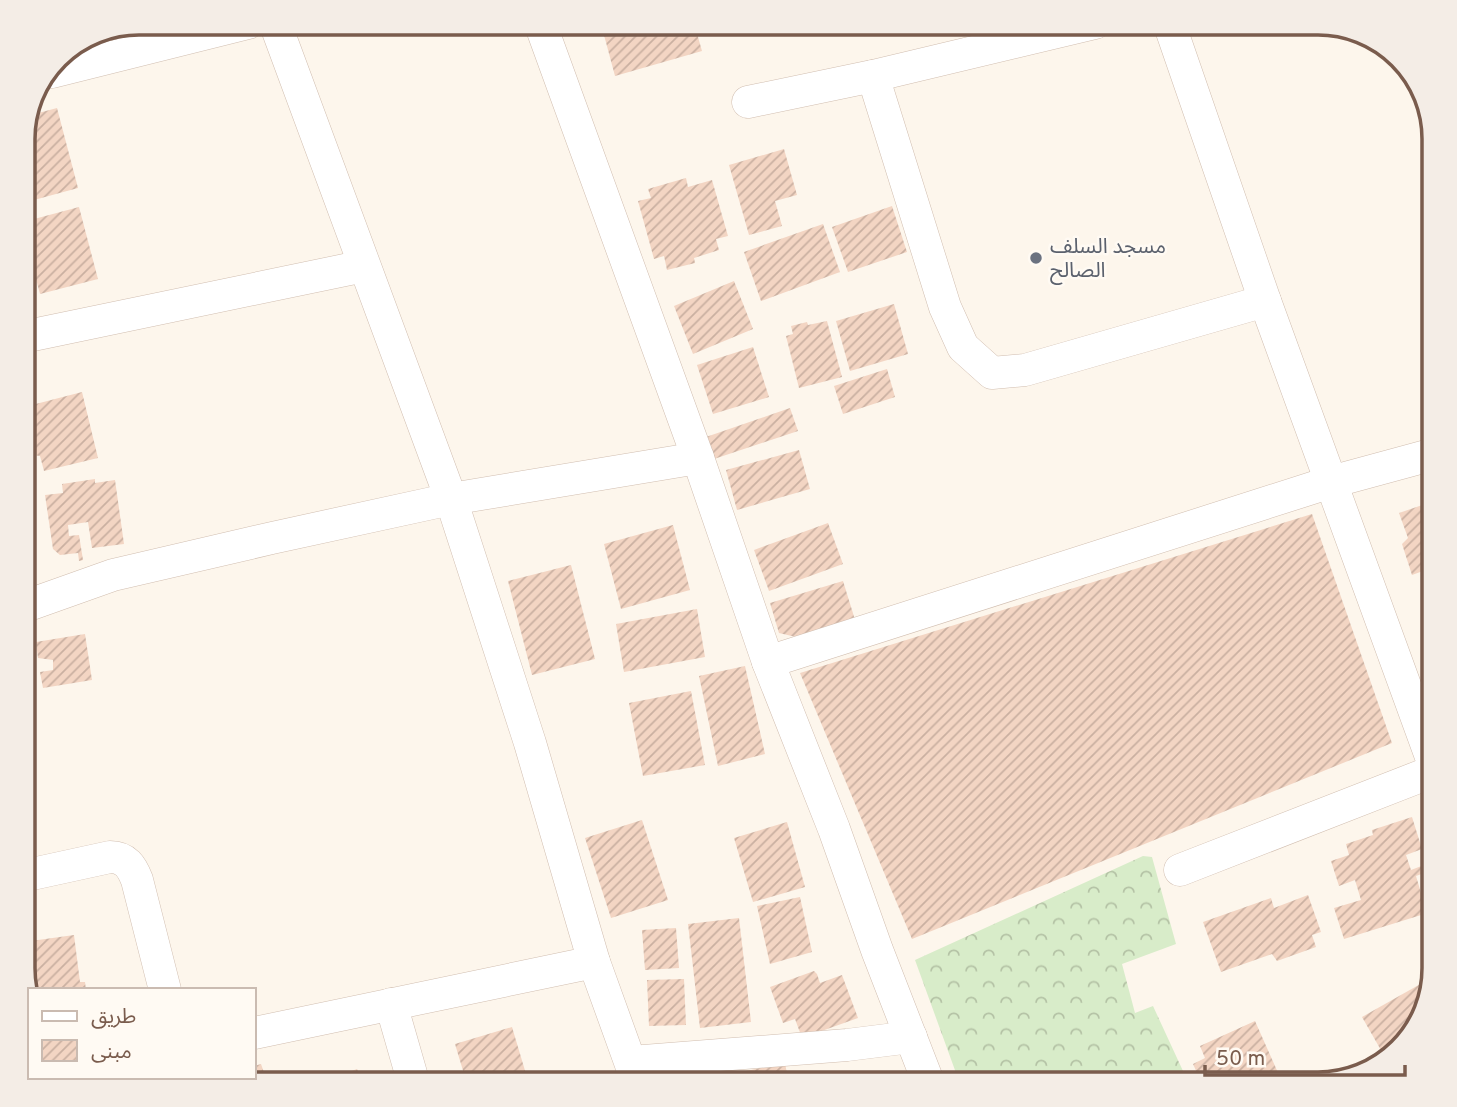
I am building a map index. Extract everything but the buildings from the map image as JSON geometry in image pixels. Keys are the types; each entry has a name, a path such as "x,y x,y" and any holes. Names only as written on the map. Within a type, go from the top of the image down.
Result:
{"street":[{"path":"61,70 200,35"},
{"path":"279,35 451,499 530,743 594,962 634,1072"},
{"path":"544,35 698,458 768,662 924,1072"},
{"path":"747,102 873,76 1045,35"},
{"path":"1173,35 1265,301 1422,732"},
{"path":"873,76 945,307 963,347 992,373 1025,370 1265,301"},
{"path":"35,335 364,266"},
{"path":"768,662 1331,482 1422,457"},
{"path":"35,603 113,575 272,538 451,499 698,458"},
{"path":"1180,870 1422,776"},
{"path":"35,873 110,857 127,862 137,880 164,988"},
{"path":"256,1033 594,962"},
{"path":"391,1004 411,1072"},
{"path":"642,1072 911,1037"}],"green space":[{"path":"1143,856 1152,857 1176,944 1122,964 1135,1013 1153,1006 1183,1072 956,1072 915,960"}],"place":[{"name":"مسجد السلف الصالح","path":"1036,258"}]}
